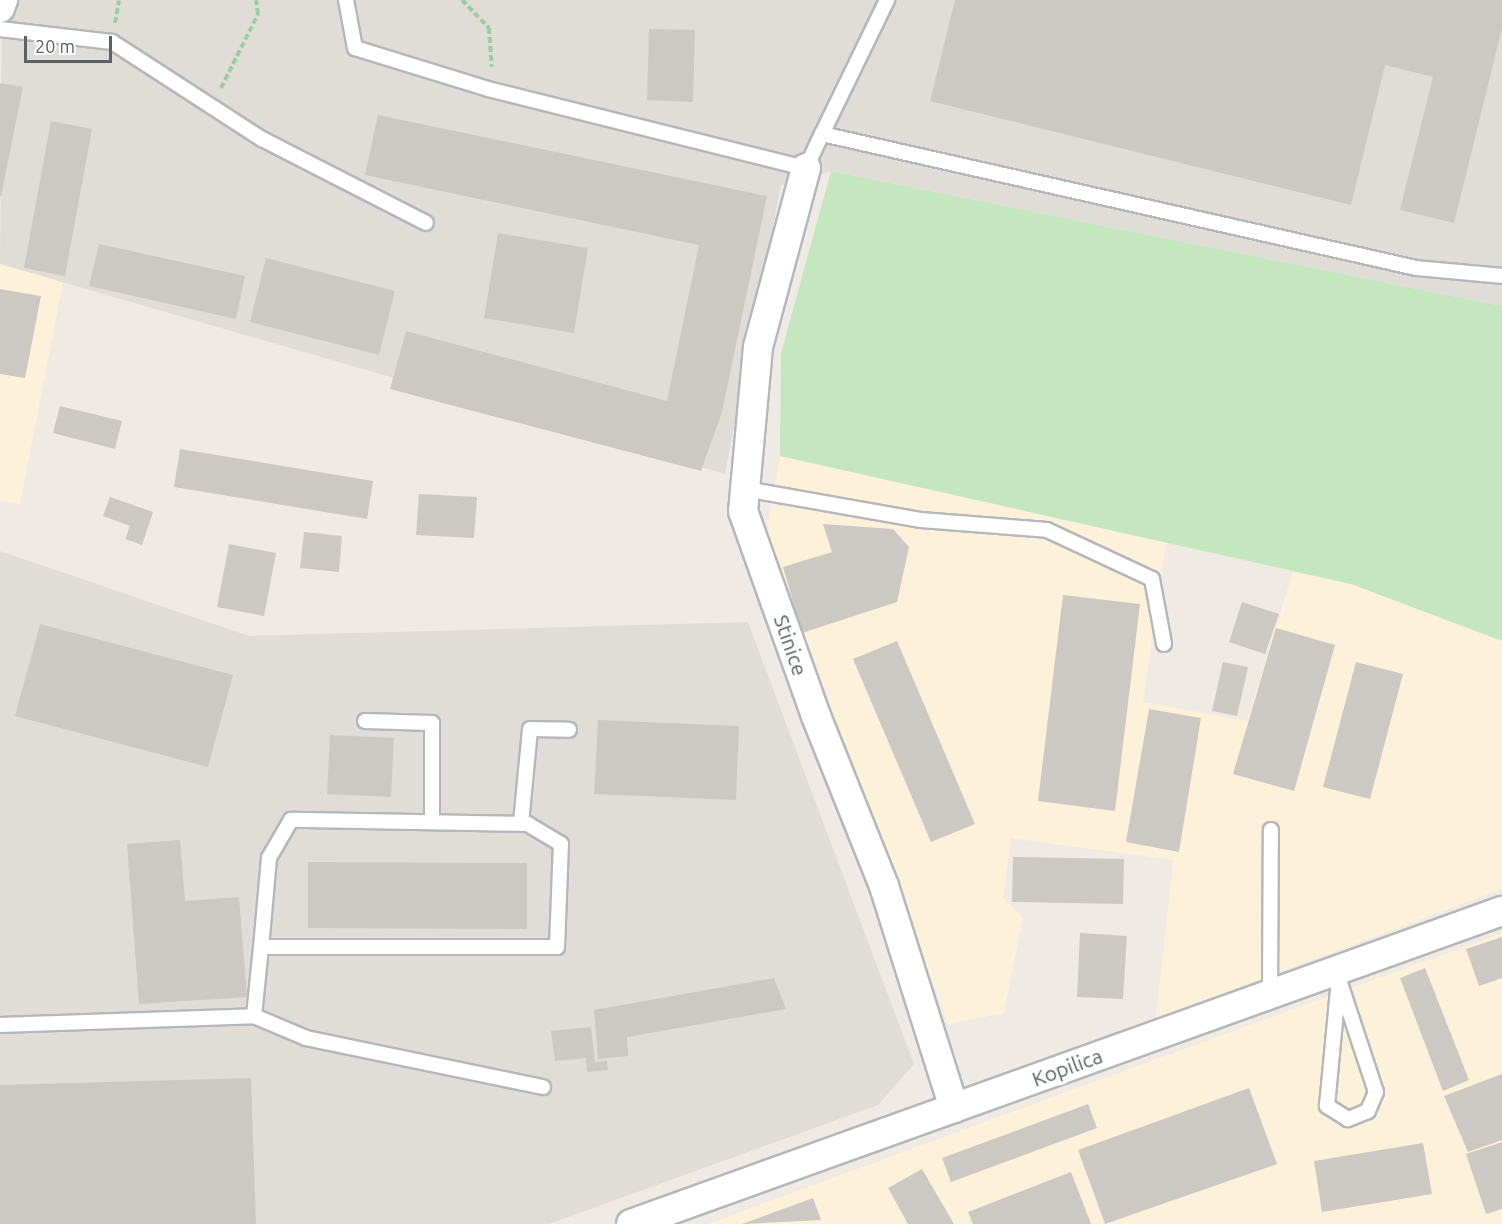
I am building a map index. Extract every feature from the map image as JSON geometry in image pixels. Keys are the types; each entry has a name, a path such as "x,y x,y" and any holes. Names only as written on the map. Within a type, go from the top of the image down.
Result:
{"street":[{"path":"0,8 3,0"},
{"name":"Stinice","path":"806,168 758,347 743,511 816,716 884,886 954,1108"},
{"name":"Kopilica","path":"631,1224 1270,995 1337,975 1502,911"}],"lane":[{"path":"346,0 355,48 488,89 806,168 887,0"},
{"path":"0,29 112,42 262,139 426,223"},
{"path":"822,134 1416,268 1502,276"},
{"path":"745,489 921,520 1047,530 1152,579 1164,644"},
{"path":"365,721 432,723 432,822"},
{"path":"521,823 530,729 569,730"},
{"path":"254,1016 269,858 291,820 521,823 561,844 557,947 261,947"},
{"path":"1270,995 1271,830"},
{"path":"1337,975 1376,1092 1368,1111 1348,1119 1327,1106 1337,975"},
{"path":"0,1025 254,1016 306,1038 543,1087"}],"path":[{"path":"212,105 258,14 256,0"},
{"path":"462,0 489,28 495,56 488,89"}],"shaded area":[{"path":"2,0 1502,0 1502,306 831,171 781,185 725,474 0,264"},
{"path":"0,264 63,282 20,504 0,501"},
{"path":"780,456 1166,543 1143,702 1247,721 1293,572 1351,584 1502,641 1502,889 1156,1018 1173,860 1011,838 1003,898 1023,918 1004,1013 948,1024 765,542"},
{"path":"0,551 249,636 748,622 914,1064 878,1105 549,1224 0,1224"},
{"path":"1502,933 1502,1224 708,1224 1080,1087"}],"green space":[{"path":"831,171 1502,306 1502,641 1351,584 780,456 781,353"}],"building":[{"path":"955,0 1502,0 1502,28 1454,223 1400,210 1433,77 1385,65 1351,205 930,101"},
{"path":"649,29 695,30 693,102 647,100"},
{"path":"0,83 23,87 1,196 0,196"},
{"path":"378,115 767,196 722,412 701,471 390,389 406,331 667,401 699,245 365,175"},
{"path":"51,121 92,129 65,276 24,268"},
{"path":"498,233 588,248 574,333 484,318"},
{"path":"99,244 245,276 236,319 89,286"},
{"path":"266,258 395,291 379,355 250,322"},
{"path":"0,289 41,296 25,378 0,374"},
{"path":"60,406 122,421 115,449 53,433"},
{"path":"180,449 373,481 367,519 174,487"},
{"path":"419,494 477,497 474,538 416,535"},
{"path":"110,497 153,512 142,545 125,539 130,526 103,516"},
{"path":"823,524 893,529 909,547 897,602 802,633 783,567 832,552"},
{"path":"304,532 342,536 339,572 300,568"},
{"path":"229,544 276,553 264,616 217,607"},
{"path":"1063,595 1140,604 1115,811 1038,801"},
{"path":"1242,602 1279,614 1265,654 1229,642"},
{"path":"40,624 233,675 208,767 15,716"},
{"path":"1276,628 1335,645 1294,791 1233,774"},
{"path":"897,641 975,824 931,842 853,659"},
{"path":"1223,662 1248,667 1237,716 1212,711"},
{"path":"1356,662 1403,674 1370,799 1323,787"},
{"path":"1149,709 1201,718 1179,852 1126,842"},
{"path":"598,720 739,726 736,800 594,794"},
{"path":"330,735 394,738 391,797 327,794"},
{"path":"180,840 185,901 239,897 247,997 139,1004 127,844"},
{"path":"1013,857 1124,859 1123,904 1012,902"},
{"path":"308,862 527,863 527,929 308,928"},
{"path":"1080,933 1127,936 1123,999 1077,997"},
{"path":"1502,937 1502,978 1479,986 1466,949"},
{"path":"1425,968 1469,1080 1443,1091 1400,978"},
{"path":"774,978 786,1009 627,1037 628,1056 598,1059 594,1010"},
{"path":"591,1027 595,1062 607,1061 608,1070 587,1072 586,1058 555,1061 551,1031"},
{"path":"1502,1074 1502,1140 1468,1152 1444,1096"},
{"path":"251,1078 256,1224 0,1224 0,1085"},
{"path":"1249,1088 1277,1164 1105,1224 1078,1150"},
{"path":"1088,1104 1097,1128 951,1182 942,1158"},
{"path":"1502,1142 1502,1209 1486,1214 1466,1154"},
{"path":"1423,1143 1432,1194 1322,1212 1314,1161"},
{"path":"922,1169 954,1224 908,1224 888,1188"},
{"path":"1071,1172 1091,1224 973,1224 968,1212"},
{"path":"813,1198 821,1220 742,1224"}]}
